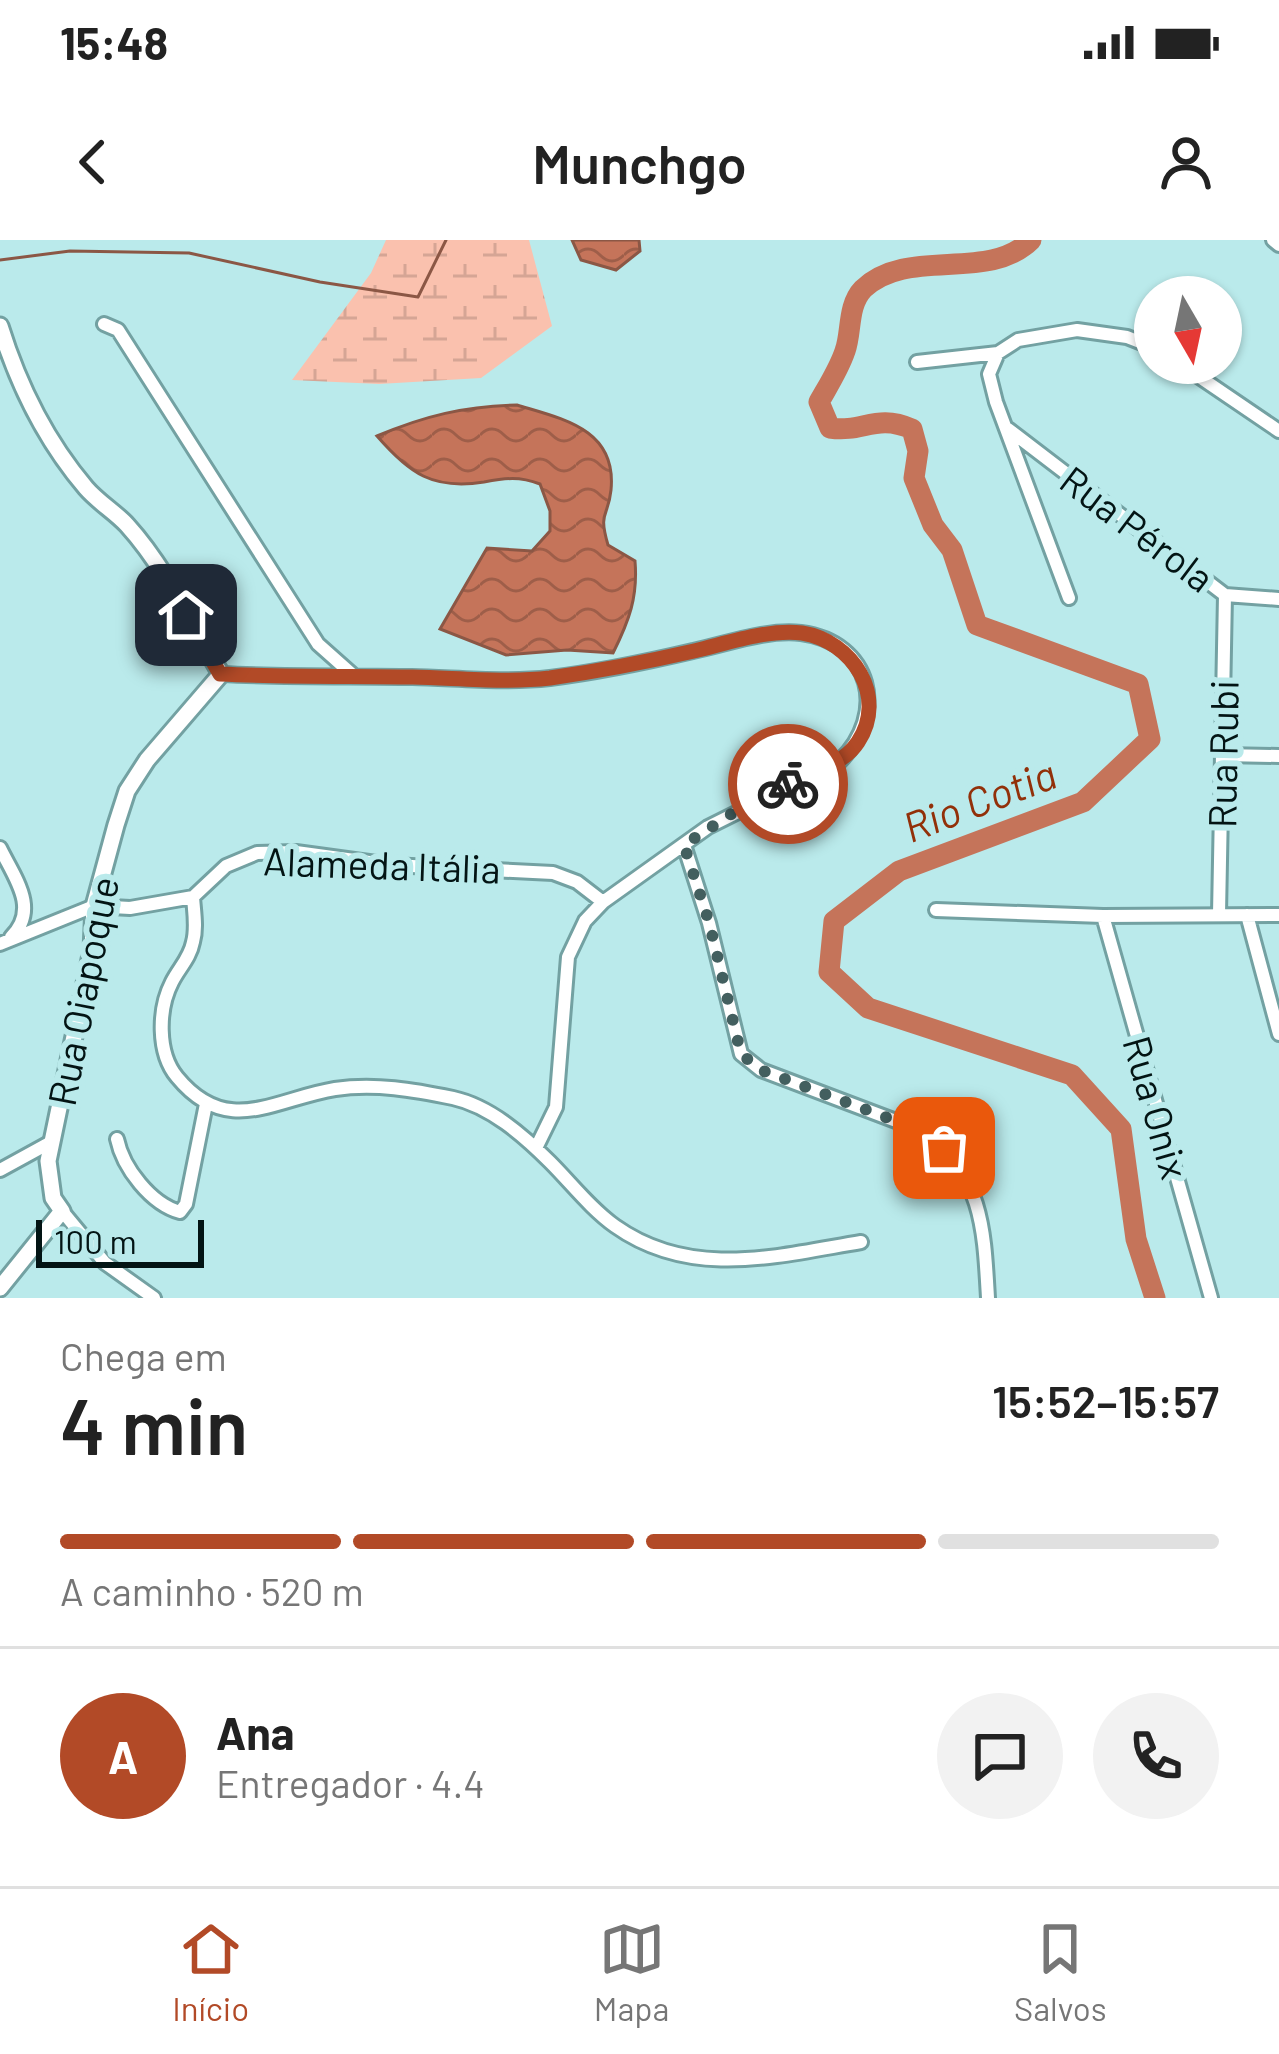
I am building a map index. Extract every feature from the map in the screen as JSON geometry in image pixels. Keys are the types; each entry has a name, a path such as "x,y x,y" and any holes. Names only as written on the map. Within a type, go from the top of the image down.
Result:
{"street":[{"path":"104,324 118,330 318,644 355,676"},
{"path":"0,326 30,403 62,458 128,526 170,585 220,674 544,679 632,665 767,634 800,633 827,640 847,654 862,674 867,722 857,744 840,761 742,807 603,902 585,921 568,957 561,1081 552,1119 536,1148"},
{"path":"916,362 998,353 1018,340 1078,330 1134,340"},
{"path":"998,353 989,374 1070,598"},
{"path":"1210,384 1279,430"},
{"name":"Rua Pérola","path":"1008,429 1226,595 1279,598"},
{"name":"Rua Rubi","path":"1220,914 1226,595"},
{"name":"Rua Oiapoque","path":"154,1298 105,1263 62,1211 52,1198 47,1161 92,950 94,906 128,790 147,760 220,674"},
{"path":"1222,755 1279,756"},
{"path":"684,845 709,922 741,1054 761,1070 925,1132 944,1148 964,1171 977,1200 988,1298"},
{"path":"0,848 25,899 26,913 23,924 3,943"},
{"name":"Alameda Itália","path":"94,906 130,908 193,897 226,866 257,853 296,852 391,865 554,873 577,882 603,902"},
{"path":"193,897 193,946 164,1004 163,1048 176,1076 206,1105 244,1111 334,1089 412,1090 461,1100 511,1127 615,1226 674,1254 724,1262 862,1242"},
{"path":"3,943 94,906"},
{"path":"936,910 1279,915"},
{"path":"1247,915 1279,1034"},
{"name":"Rua Onix","path":"1103,916 1211,1298"},
{"path":"117,1139 135,1178 171,1210 180,1212 186,1204 206,1105"},
{"path":"0,1170 54,1141"},
{"path":"0,1288 62,1211"}],"green space":[{"path":"386,240 529,240 552,326 481,378 379,384 292,380 371,273"}],"water":[{"path":"572,240 639,240 640,251 616,270 581,260"},
{"path":"517,405 584,430 605,453 611,490 605,534 608,545 635,561 636,574 631,608 613,653 567,650 506,655 440,629 487,548 532,551 550,531 550,511 540,484 512,478 466,484 436,481 400,460 377,436 445,413"}],"waterway":[{"path":"0,260 70,251 189,253 320,282 418,297 446,240"},
{"name":"Rio Cotia","path":"1031,240 993,260 902,269 863,289 854,303 843,358 819,402 830,428 889,423 912,429 918,451 914,478 933,525 952,550 977,625 1138,684 1150,739 1083,802 899,871 834,921 829,972 868,1008 1072,1075 1121,1129 1136,1239 1155,1298"}],"way so far":[{"path":"788,784 684,845 709,922 741,1054 761,1070 925,1132 944,1148"}],"route":[{"path":"186,615 220,674 278,677 544,679 632,665 767,634 800,633 827,640 847,654 862,674 867,722 857,744 840,761 788,784"}]}
